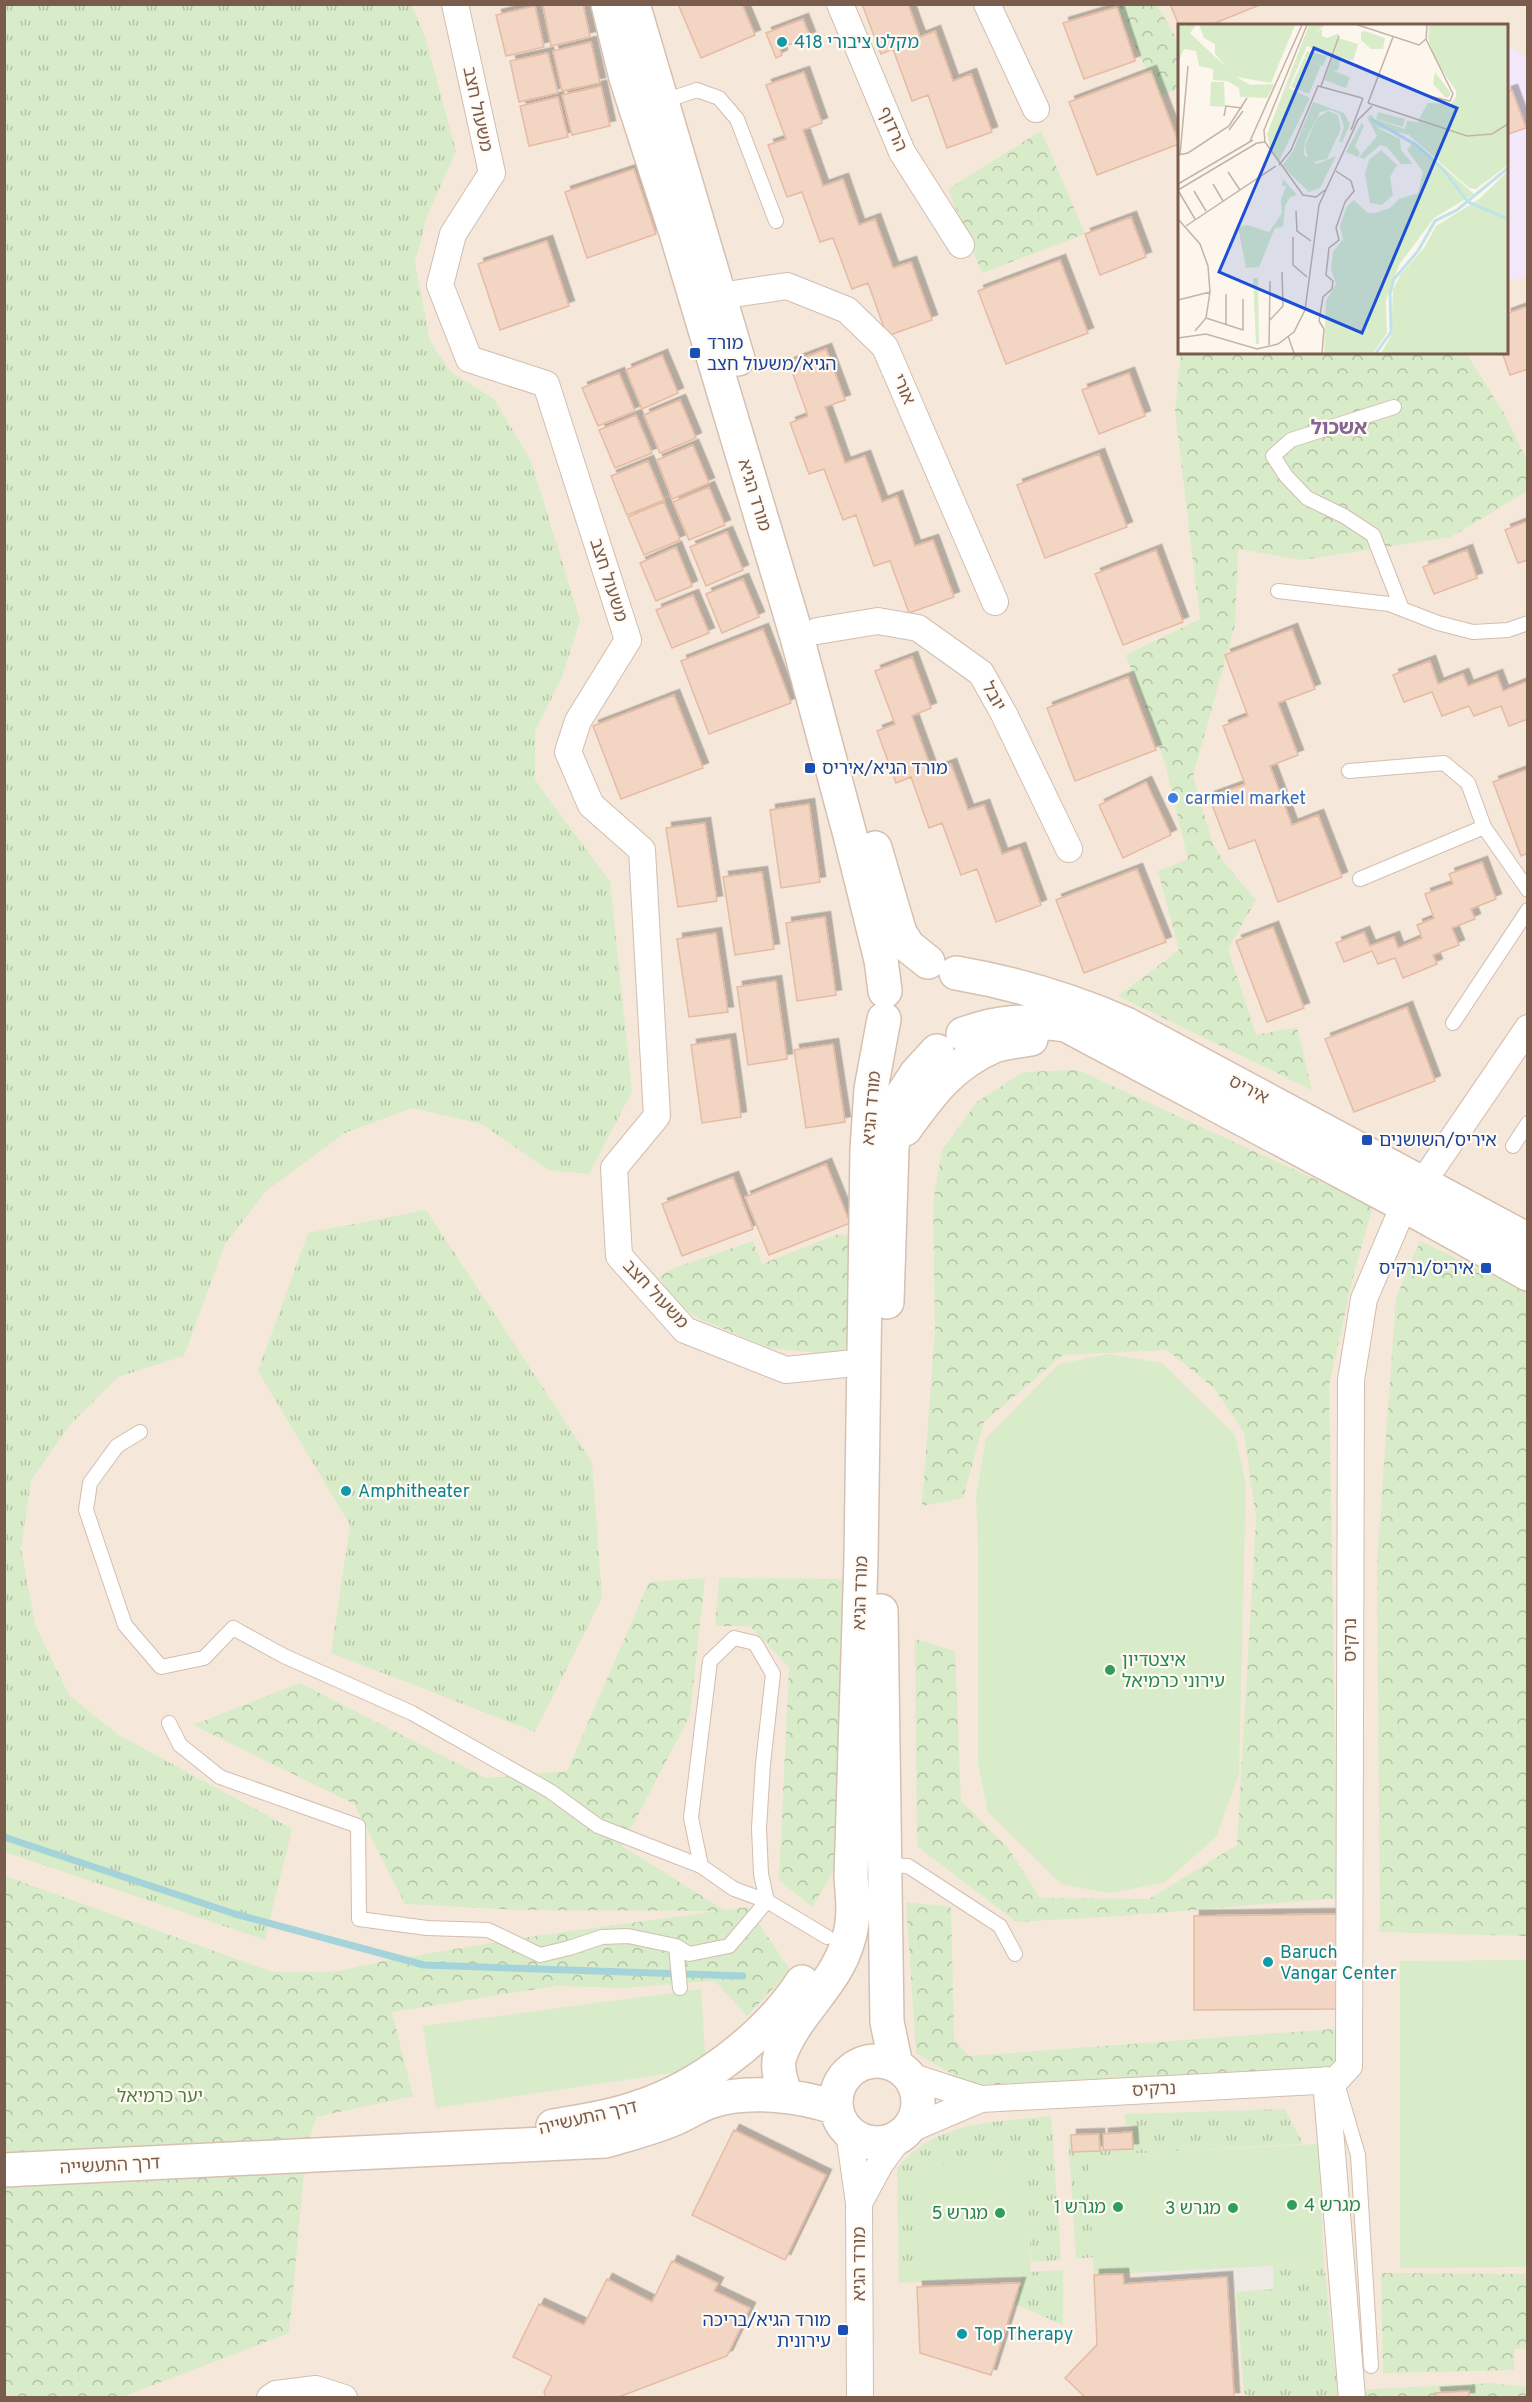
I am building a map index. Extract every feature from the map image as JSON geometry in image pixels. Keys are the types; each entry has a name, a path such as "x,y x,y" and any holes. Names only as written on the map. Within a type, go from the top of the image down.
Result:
{"street":[{"name":"משעול חצב","path":"455,4 492,173 453,234 440,285 469,359 546,384 628,640 578,721 568,752 591,805 642,850 657,1116 614,1168 619,1256 685,1330 786,1370 864,1362"},
{"name":"מורד הגיא","path":"608,4 626,78 677,236 797,637 881,960 884,1005 871,1089 867,1150 861,1570 851,1878 854,1911 848,1942 820,1994 793,2030 779,2057 780,2077 786,2096"},
{"name":"מורד הגיא","path":"633,4 817,632 869,828 900,933 908,946 942,968"},
{"name":"הרדוף","path":"840,4 902,152 961,245"},
{"path":"987,4 1036,109"},
{"name":"אורי","path":"720,296 787,286 847,310 885,347 995,602"},
{"name":"יובל","path":"817,632 878,621 918,628 981,673 1004,714 1069,849"},
{"path":"915,963 942,968 965,983 971,996 972,1010 969,1024 950,1042 921,1052 906,1047 894,1038 885,1025 884,1005 890,981 901,970 915,963"},
{"name":"איריס","path":"942,968 1055,996 1126,1024 1414,1193 1527,1274"},
{"name":"איריס","path":"950,1042 991,1024 1030,1020 1066,1025 1414,1193 1527,1240"},
{"name":"נרקיס","path":"904,2133 981,2098 1331,2080 1349,2066 1351,1380 1365,1299 1414,1193 1527,1028"},
{"path":"892,1148 934,1088 963,1063 996,1045 1024,1040 1063,1038 1096,1040"},
{"name":"מורד הגיא","path":"903,2071 887,2022 880,1560 892,1148 899,1100 916,1074 950,1042"},
{"name":"דרך התעשייה","path":"432,2149 599,2118 640,2107 676,2090 720,2064 772,2019 800,1985 822,1947 851,1878"},
{"path":"820,1994 822,1947"},
{"path":"786,2096 819,2102 843,2120 866,2142 879,2144 904,2133 918,2112 919,2098 915,2085 903,2071 884,2061 871,2061 853,2069 840,2083 836,2096 843,2120"},
{"name":"נרקיס","path":"903,2071 981,2098"},
{"path":"1331,2080 1352,2397"},
{"name":"דרך התעשייה","path":"4,2170 605,2141 643,2131 709,2102 733,2096 786,2096"},
{"name":"מורד הגיא","path":"843,2120 859,2203 860,2397"},
{"name":"מורד הגיא","path":"859,2203 880,2164 904,2133"},
{"path":"270,2397 276,2394 316,2389 344,2397"}],"lane":[{"path":"661,102 697,90 719,98 737,119 776,220"},
{"path":"1394,407 1291,440 1273,456 1286,476 1307,498 1344,516 1373,535 1402,609"},
{"path":"1278,591 1389,604 1438,623 1473,632 1508,630 1527,623"},
{"path":"1349,771 1444,763 1468,783 1484,827 1527,890"},
{"path":"1360,879 1484,827"},
{"path":"1453,1023 1527,910"},
{"path":"1513,1146 1527,1123"},
{"path":"140,1432 117,1446 90,1483 86,1510 125,1625 161,1667 204,1658 233,1629 284,1656 412,1713 550,1791 598,1827 701,1866 734,1889 767,1901 822,1947"},
{"path":"701,1866 691,1818 710,1661 734,1638 755,1643 773,1674 763,1764 759,1828 761,1874 767,1901"},
{"path":"169,1723 180,1745 220,1777 358,1826 359,1919 406,1926 488,1930 540,1954 569,1948 602,1937 628,1936 676,1946 688,1954 729,1946 767,1901"},
{"path":"884,1865 908,1866 1000,1926 1016,1954"},
{"path":"676,1946 680,1988"},
{"path":"1331,2080 1358,2155 1371,2366"}],"shaded area":[{"path":"311,5 1527,5 1527,2397 5,2398 4,1383"},
{"path":"1508,45 1528,58 1527,278 1508,280"},
{"path":"1273,2266 1274,2289 1228,2292 1227,2277 1140,2283 1139,2273"}],"green space":[{"path":"5,4 412,5 426,40 456,151 427,216 415,263 430,341 450,371 494,399 531,461 580,620 562,677 535,731 535,780 610,882 632,1092 589,1174 548,1170 482,1124 412,1108 345,1133 266,1191 225,1244 184,1356 118,1377 68,1427 31,1481 21,1549 36,1627 69,1695 117,1734 292,1829 265,1940 5,1852"},
{"path":"1115,5 1157,5 1178,41 1178,89 1160,96"},
{"path":"1041,131 1085,234 982,273 948,189"},
{"path":"1181,354 1467,354 1505,415 1527,460 1527,491 1451,537 1302,560 1238,549 1235,625 1193,776 1212,841 1223,861 1256,900 1228,949 1256,1035 1297,1027 1312,1090 1118,996 1179,950 1158,871 1188,859 1165,763 1126,655 1200,619 1175,411"},
{"path":"1078,1070 1373,1206 1353,1277 1329,1386 1338,1898 1122,1916 1016,1922 917,1846 915,1639 955,1651 961,1801 1008,1848 1040,1898 1149,1899 1237,1845 1256,1518 1244,1433 1214,1388 1167,1350 1063,1355 984,1422 963,1498 922,1506 935,1329 933,1203 942,1150 977,1102 1023,1072"},
{"path":"426,1210 592,1462 602,1598 535,1732 331,1653 350,1525 258,1371 308,1233"},
{"path":"838,1234 859,1237 847,1356 769,1348 700,1319 676,1304 659,1277 674,1268 753,1241 762,1264"},
{"path":"1420,1241 1526,1291 1527,1294 1527,1936 1380,1932 1377,1561 1396,1298"},
{"name":"איצטדיון עירוני כרמיאל","path":"1108,1354 1162,1363 1235,1435 1246,1484 1239,1774 1216,1837 1164,1883 1108,1893 1061,1884 988,1812 978,1764 976,1496 986,1438 1059,1364"},
{"name":"יער כרמיאל","path":"705,1578 690,1715 622,1846 724,1910 748,1907 790,1970 747,2016 715,1981 624,1988 556,1986 392,2012 413,2096 316,2117 306,2152 289,2333 122,2397 5,2398 5,1876 273,1972 332,1972 514,1939 718,1911 519,1910 405,1904 354,1804 193,1725 300,1683 486,1778 567,1771 649,1582"},
{"path":"719,1578 845,1579 837,1865 812,1907 779,1880 789,1667 750,1626 715,1626"},
{"path":"906,1902 951,1907 954,2039 969,2056 1348,2028 1345,2054 1324,2073 970,2085 916,2053"},
{"path":"1527,1960 1527,2267 1400,2268 1400,1961"},
{"path":"701,1989 706,2068 436,2108 423,2026"},
{"path":"1285,2109 1303,2144 1089,2156 1094,2257 1076,2259 1068,2135 1071,2135 1072,2152 1099,2150 1099,2134 1103,2134 1104,2150 1133,2149 1132,2125 1125,2125 1125,2114"},
{"path":"1051,2116 1061,2260 1031,2262 1025,2161 914,2167 919,2282 899,2283 897,2168 913,2152 948,2132 987,2123"},
{"path":"1318,2144 1324,2263 1094,2275 1088,2156"},
{"path":"1026,2161 1031,2276 919,2282 913,2167"},
{"path":"1324,2263 1338,2397 1251,2398 1244,2393 1236,2292 1274,2289 1273,2266"},
{"path":"1063,2270 1063,2325 1013,2303 1022,2276 1031,2276 1031,2272"},
{"path":"1381,2273 1527,2274 1527,2349 1514,2349 1514,2370 1383,2373"},
{"path":"1491,2383 1527,2387 1528,2397 1338,2398 1337,2391"}],"building":[{"path":"583,4 590,37 551,46 543,5"},
{"path":"678,4 742,4 755,35 701,58"},
{"path":"862,4 908,4 920,37 935,31 953,81 971,74 992,132 947,148 928,95 912,101 893,49 881,54"},
{"path":"1170,4 1262,4 1213,24 1178,24"},
{"path":"535,6 544,47 506,56 496,15"},
{"path":"1117,7 1135,61 1084,79 1063,23"},
{"name":"מקלט ציבורי 418","path":"803,19 810,37 780,48 782,55 776,58 766,33"},
{"path":"591,42 600,83 562,91 553,51"},
{"path":"548,53 558,93 519,102 510,61"},
{"path":"1151,71 1178,144 1097,175 1069,102"},
{"path":"804,72 822,123 803,130 823,186 843,179 859,225 875,219 893,268 911,262 932,320 887,336 868,283 852,289 833,238 820,242 802,192 787,197 768,145 786,139 766,85"},
{"path":"601,86 610,126 572,135 562,95"},
{"path":"1512,90 1526,128 1508,134 1508,91"},
{"path":"558,97 568,137 529,146 520,106"},
{"path":"634,169 656,234 587,258 565,192"},
{"path":"1131,217 1146,257 1100,275 1085,234"},
{"path":"547,241 569,306 500,330 478,264"},
{"path":"1060,260 1088,333 1006,364 978,291"},
{"path":"1528,306 1528,369 1510,375 1503,354 1508,354 1508,313"},
{"path":"826,349 845,400 825,407 845,463 865,456 882,502 897,496 915,546 933,540 954,597 909,613 890,561 874,566 856,515 843,520 824,469 809,474 790,423 808,416 789,363"},
{"path":"662,355 678,393 642,409 626,370"},
{"path":"619,373 635,411 598,426 582,388"},
{"path":"1129,373 1145,416 1099,434 1082,390"},
{"path":"680,400 696,438 660,453 644,415"},
{"path":"636,415 652,453 615,468 599,430"},
{"path":"693,445 709,483 672,499 657,460"},
{"path":"1099,454 1127,527 1045,558 1017,485"},
{"path":"648,461 664,500 627,515 611,476"},
{"path":"709,487 725,525 689,540 673,502"},
{"path":"664,502 680,540 644,555 628,517"},
{"path":"1528,521 1528,560 1518,563 1505,530"},
{"path":"727,532 743,570 706,586 690,547"},
{"path":"676,547 692,586 656,601 640,563"},
{"path":"1156,550 1183,622 1123,645 1095,574"},
{"path":"1467,550 1477,578 1434,594 1423,567"},
{"path":"743,579 759,617 722,633 706,594"},
{"path":"693,595 709,633 672,648 656,610"},
{"path":"763,629 791,703 709,734 681,661"},
{"path":"1292,629 1315,689 1278,703 1298,755 1270,766 1292,825 1318,815 1342,877 1278,902 1255,840 1229,849 1209,797 1245,784 1223,726 1248,716 1225,655"},
{"path":"912,657 931,708 912,716 932,771 951,764 968,810 984,805 1002,854 1020,848 1041,905 996,922 977,869 961,875 942,823 929,828 911,777 896,783 877,731 895,724 875,671"},
{"path":"1430,661 1438,684 1463,674 1468,686 1497,675 1503,691 1528,681 1528,719 1509,726 1501,706 1474,716 1469,706 1442,716 1432,692 1404,702 1393,675"},
{"path":"1128,677 1156,750 1075,781 1047,708"},
{"path":"674,695 703,768 621,799 593,726"},
{"path":"1528,769 1528,853 1521,856 1493,782"},
{"path":"1146,782 1171,835 1123,858 1099,805"},
{"path":"809,804 820,882 781,888 770,810"},
{"path":"705,823 717,901 678,907 666,828"},
{"path":"1482,862 1496,899 1471,909 1475,919 1452,928 1459,945 1433,955 1437,964 1403,978 1395,958 1378,964 1372,951 1344,962 1336,943 1364,932 1370,946 1394,937 1398,948 1422,938 1417,925 1434,918 1425,894 1453,884 1449,874"},
{"path":"1137,869 1166,942 1084,973 1056,900"},
{"path":"762,872 774,949 735,955 723,877"},
{"path":"825,917 836,995 797,1001 786,923"},
{"path":"1273,927 1304,1008 1267,1022 1236,941"},
{"path":"716,933 728,1012 689,1017 677,939"},
{"path":"776,981 787,1059 748,1065 737,987"},
{"path":"1407,1007 1435,1081 1354,1112 1325,1039"},
{"path":"730,1039 741,1117 702,1123 691,1045"},
{"path":"833,1044 845,1122 806,1128 794,1050"},
{"path":"826,1164 850,1223 769,1255 745,1197"},
{"path":"733,1177 753,1229 682,1256 662,1204"},
{"name":"Baruch Vangar Center","path":"1342,1914 1343,2009 1194,2010 1194,1916"},
{"path":"734,2130 826,2175 785,2260 692,2215"},
{"path":"1132,2132 1133,2149 1103,2150 1103,2134"},
{"path":"1099,2134 1100,2151 1072,2152 1071,2135"},
{"path":"672,2261 718,2283 714,2291 750,2308 727,2356 616,2398 546,2398 544,2392 552,2376 513,2357 539,2304 584,2325 607,2279 652,2302"},
{"path":"1123,2274 1124,2284 1227,2277 1234,2398 1086,2398 1065,2378 1097,2345 1094,2275"},
{"name":"Top Therapy","path":"1020,2283 991,2375 920,2353 917,2287"},
{"path":"1469,2391 1469,2398 1436,2398 1435,2393"}],"waterway":[{"path":"4,1837 235,1914 424,1965 743,1976"}],"place":[{"name":"מקלט ציבורי 418","path":"782,42"},
{"name":"מורד הגיא/משעול חצב","path":"695,353"},
{"name":"מורד הגיא/איריס","path":"810,768"},
{"name":"carmiel market","path":"1173,798"},
{"name":"איריס/השושנים","path":"1367,1140"},
{"name":"איריס/נרקיס","path":"1486,1268"},
{"name":"Amphitheater","path":"346,1491"},
{"name":"איצטדיון עירוני כרמיאל","path":"1110,1670"},
{"name":"Baruch Vangar Center","path":"1268,1962"},
{"name":"מגרש 4","path":"1292,2205"},
{"name":"מגרש 1","path":"1118,2207"},
{"name":"מגרש 3","path":"1233,2208"},
{"name":"מגרש 5","path":"1000,2213"},
{"name":"מורד הגיא/בריכה עירונית","path":"843,2330"},
{"name":"Top Therapy","path":"962,2334"}],"district":[{"name":"אשכול","path":"1339,427"}]}
